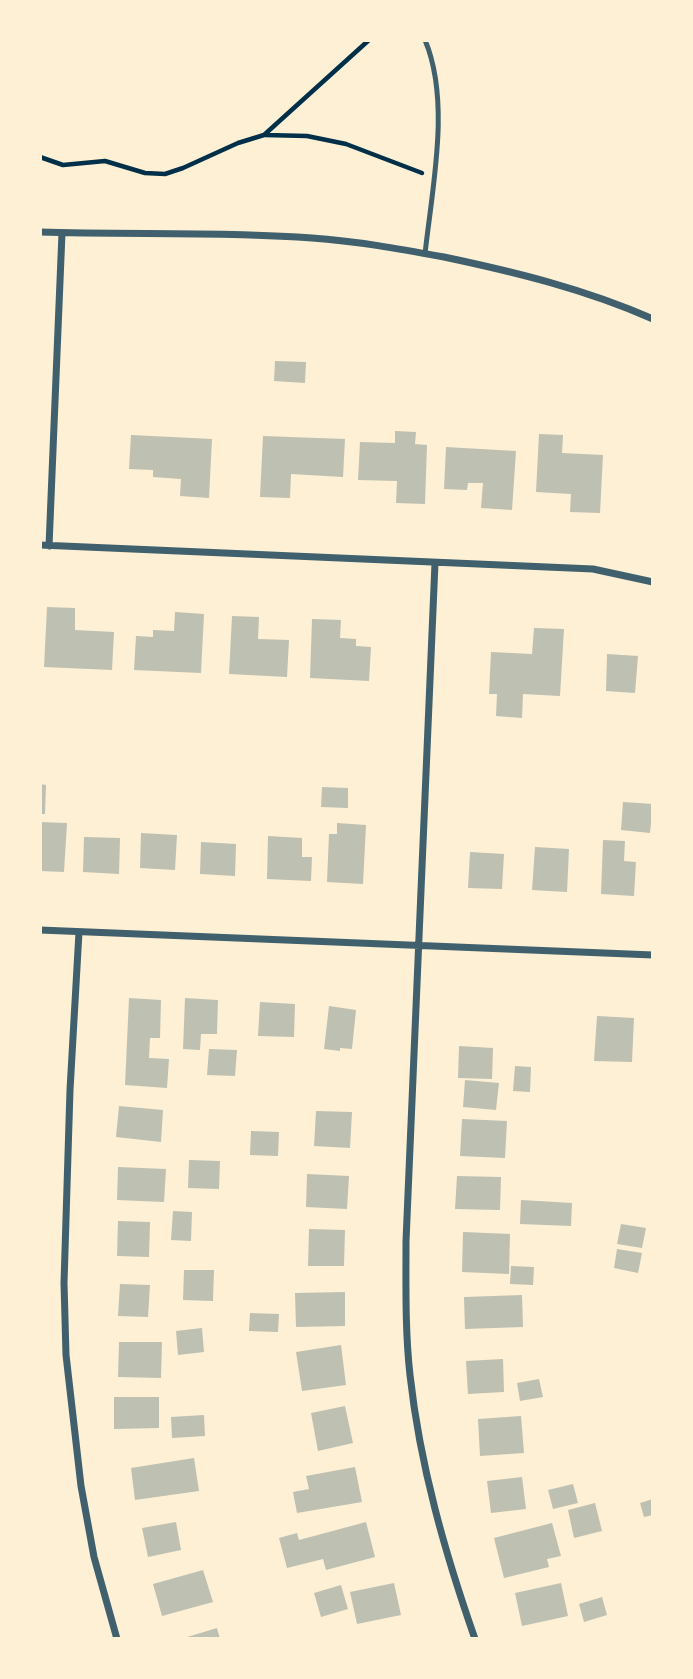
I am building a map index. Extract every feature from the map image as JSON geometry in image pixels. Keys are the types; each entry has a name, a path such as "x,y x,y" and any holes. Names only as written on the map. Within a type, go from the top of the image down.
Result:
{"street":[{"path":"40,232 144,232 312,238 382,246 509,270 580,291 653,319"},
{"path":"49,546 62,233"},
{"path":"40,545 593,569 632,575 653,582"},
{"path":"435,563 406,1241 406,1316 410,1374 432,1501 475,1639"},
{"path":"40,930 653,955"},
{"path":"79,932 64,1283 66,1355 81,1486 94,1557 117,1639"}],"lane":[{"path":"425,40 435,69 439,100 425,254"}],"path":[{"path":"264,135 369,40"},
{"path":"40,157 63,164 105,161 145,173 164,174 264,135 307,136 346,144 433,178"}],"building":[{"path":"275,361 306,362 305,383 274,381"},
{"path":"395,431 416,432 415,444 427,445 425,504 396,503 397,481 358,480 360,442 395,443"},
{"path":"539,434 563,435 562,453 603,455 600,513 570,512 571,494 536,492"},
{"path":"131,435 212,439 209,498 180,496 181,479 153,477 153,470 129,469"},
{"path":"263,436 345,439 343,477 291,474 290,498 260,497"},
{"path":"446,447 516,451 512,510 481,508 483,483 468,483 467,490 444,489"},
{"path":"47,607 75,608 75,630 114,632 112,670 44,667"},
{"path":"175,612 204,614 201,673 134,670 136,636 153,637 153,630 174,631"},
{"path":"232,616 259,617 258,639 289,640 287,677 229,674"},
{"path":"312,619 341,620 340,638 356,639 356,646 371,647 369,681 310,678"},
{"path":"534,628 564,629 560,696 523,694 522,718 496,716 497,694 489,694 491,652 532,654"},
{"path":"607,654 638,656 635,693 606,691"},
{"path":"40,784 46,785 45,814 40,814"},
{"path":"322,787 348,788 348,808 321,807"},
{"path":"623,802 653,804 650,833 621,830"},
{"path":"40,822 67,823 64,872 40,871"},
{"path":"337,823 366,825 363,884 327,882 329,834 337,834"},
{"path":"141,833 177,835 175,870 140,868"},
{"path":"268,836 302,838 302,857 312,857 311,881 267,879"},
{"path":"84,837 120,838 119,874 83,872"},
{"path":"603,840 625,841 624,861 636,862 634,896 601,894"},
{"path":"201,842 236,844 235,876 200,874"},
{"path":"535,847 569,849 567,892 532,890"},
{"path":"470,852 504,854 502,889 468,888"},
{"path":"129,998 161,1000 160,1038 150,1038 149,1058 169,1059 167,1088 125,1085"},
{"path":"185,998 218,1000 217,1034 201,1034 200,1050 183,1049"},
{"path":"260,1002 295,1004 294,1037 258,1036"},
{"path":"329,1006 356,1010 352,1049 324,1049"},
{"path":"597,1016 634,1018 632,1062 594,1061"},
{"path":"459,1046 493,1048 492,1079 458,1078"},
{"path":"209,1049 237,1050 235,1076 207,1075"},
{"path":"515,1066 531,1067 530,1092 513,1091"},
{"path":"465,1080 499,1083 496,1110 463,1107"},
{"path":"119,1106 163,1110 161,1142 116,1137"},
{"path":"316,1111 352,1112 350,1148 314,1146"},
{"path":"462,1119 507,1121 505,1158 460,1156"},
{"path":"251,1131 279,1132 278,1156 250,1155"},
{"path":"189,1160 220,1161 219,1189 188,1188"},
{"path":"118,1167 166,1169 164,1202 117,1200"},
{"path":"307,1174 349,1176 347,1209 306,1207"},
{"path":"457,1176 501,1177 500,1210 455,1209"},
{"path":"521,1200 572,1203 571,1226 520,1224"},
{"path":"173,1211 192,1212 191,1241 171,1240"},
{"path":"118,1221 150,1222 149,1257 117,1256"},
{"path":"621,1224 646,1228 642,1248 617,1244"},
{"path":"309,1229 345,1230 344,1266 308,1266"},
{"path":"463,1232 510,1234 509,1274 462,1272"},
{"path":"617,1249 642,1253 638,1273 614,1268"},
{"path":"511,1266 534,1267 533,1285 510,1284"},
{"path":"184,1270 214,1270 213,1301 183,1300"},
{"path":"120,1284 150,1285 148,1317 118,1316"},
{"path":"345,1292 345,1326 296,1327 295,1293"},
{"path":"522,1295 523,1327 465,1329 464,1297"},
{"path":"250,1313 279,1314 278,1332 249,1331"},
{"path":"202,1328 204,1352 178,1355 176,1331"},
{"path":"119,1342 162,1342 161,1378 118,1377"},
{"path":"341,1345 346,1385 302,1391 296,1352"},
{"path":"503,1359 504,1392 468,1394 466,1361"},
{"path":"539,1379 543,1397 520,1401 517,1383"},
{"path":"114,1397 159,1397 159,1428 114,1429"},
{"path":"345,1406 353,1443 318,1451 311,1413"},
{"path":"204,1415 205,1436 172,1438 171,1417"},
{"path":"521,1416 524,1453 480,1456 478,1419"},
{"path":"194,1458 199,1491 135,1500 131,1468"},
{"path":"355,1467 362,1502 297,1513 293,1492 309,1489 306,1476"},
{"path":"522,1477 526,1509 491,1513 487,1481"},
{"path":"573,1484 578,1503 553,1509 548,1490"},
{"path":"653,1499 653,1515 644,1517 640,1503"},
{"path":"595,1503 602,1531 574,1538 568,1510"},
{"path":"176,1522 181,1550 148,1557 142,1528"},
{"path":"366,1522 375,1557 326,1570 323,1559 287,1568 279,1538 297,1533 299,1540"},
{"path":"552,1523 561,1556 547,1559 549,1567 504,1578 494,1538"},
{"path":"203,1570 213,1602 162,1616 153,1584"},
{"path":"394,1583 401,1615 357,1624 350,1592"},
{"path":"561,1583 568,1616 522,1626 515,1593"},
{"path":"341,1585 348,1609 321,1617 314,1593"},
{"path":"602,1597 607,1615 584,1622 579,1604"},
{"path":"217,1628 220,1639 184,1639 184,1638"}]}
